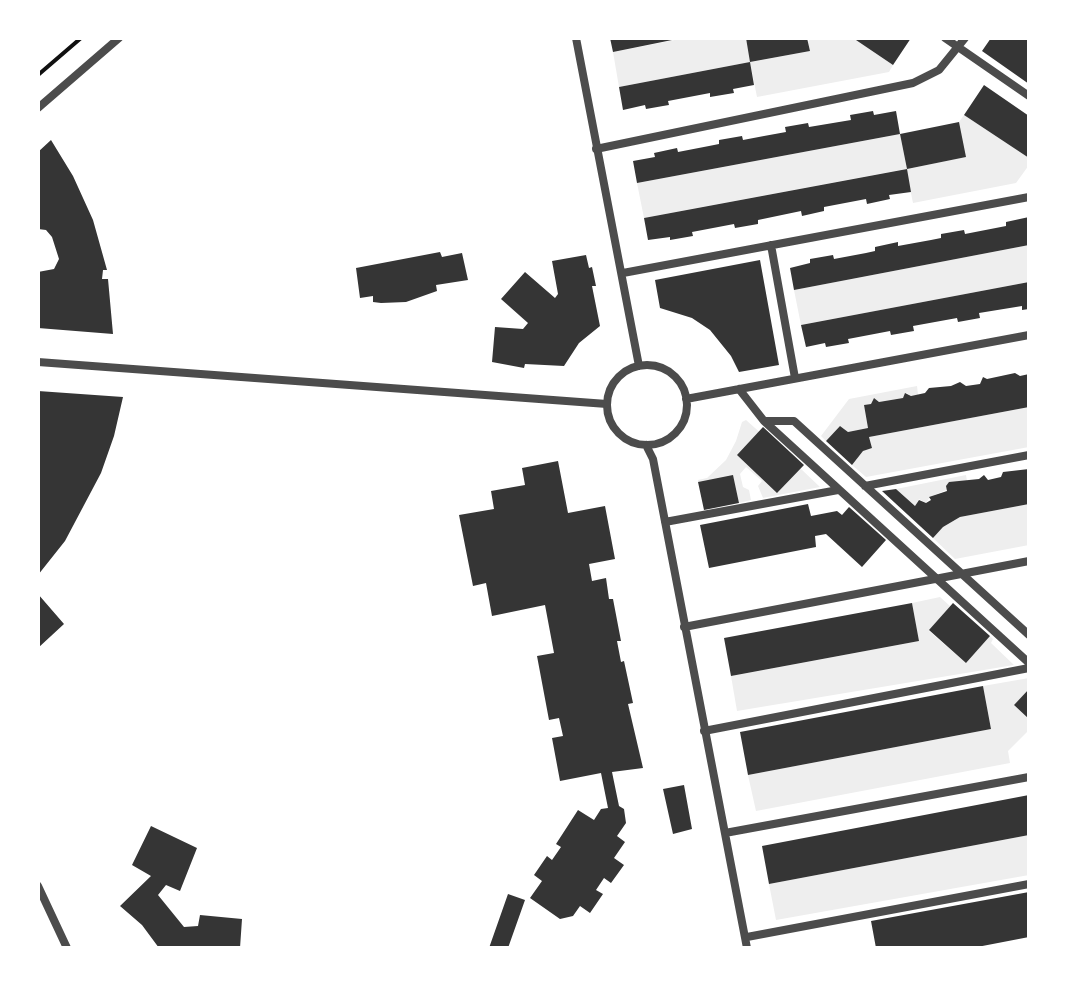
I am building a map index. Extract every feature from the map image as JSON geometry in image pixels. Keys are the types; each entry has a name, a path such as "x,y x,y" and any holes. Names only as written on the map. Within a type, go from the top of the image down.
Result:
{"street":[{"path":"38,108 119,38"},
{"path":"576,38 639,366"},
{"path":"945,38 1029,96"},
{"path":"596,149 913,83 939,70 965,38"},
{"path":"623,273 1029,197"},
{"path":"771,245 795,378"},
{"path":"686,399 1029,335"},
{"path":"38,362 607,404"},
{"path":"639,366 668,370 678,379 686,399 685,416 680,428 658,443 646,445 622,436 608,415 607,404 614,382 627,370 639,366"},
{"path":"739,389 764,421 1029,666"},
{"path":"764,421 794,421 1029,635"},
{"path":"646,445 653,459 747,948"},
{"path":"865,486 1029,455"},
{"path":"665,522 838,490"},
{"path":"684,627 1029,561"},
{"path":"704,731 1029,666"},
{"path":"725,833 1029,777"},
{"path":"747,937 1029,884"},
{"path":"38,886 67,948"}],"path":[{"path":"38,75 81,38"}],"shaded area":[{"path":"685,38 746,38 751,62 810,51 808,42 811,38 853,38 893,65 889,72 757,97 750,62 619,87 613,52"},
{"path":"964,115 1029,158 1029,165 1016,183 913,203 906,169 644,218 637,183 900,134 907,169 965,157 959,122"},
{"path":"1029,245 1029,282 801,325 794,290"},
{"path":"917,386 918,395 907,393 903,398 879,402 874,398 871,404 864,405 868,428 848,432 840,426 826,441 821,436 849,399"},
{"path":"1029,407 1029,447 866,477 852,465 863,451 872,448 869,437"},
{"path":"746,420 820,487 763,498 758,486 762,481 746,467 740,474 751,500 739,503 733,476 698,482 707,478 726,460 742,422"},
{"path":"966,475 967,481 930,497 926,503 919,499 915,506 896,489"},
{"path":"1029,504 1029,545 955,559 933,538 943,527 960,517"},
{"path":"940,597 950,606 929,631 966,663 990,636 993,639 991,643 1014,665 737,711 731,676 919,641 912,603"},
{"path":"1029,678 1029,689 1014,705 1029,719 1029,730 1008,751 1010,763 756,811 748,775 991,729 983,686"},
{"path":"1029,835 1029,875 776,920 769,884"}],"building":[{"path":"610,38 677,38 677,39 613,52"},
{"path":"746,38 807,38 810,51 750,62"},
{"path":"853,38 911,38 893,65"},
{"path":"991,38 1029,38 1029,84 982,51"},
{"path":"750,62 754,85 733,89 734,93 710,97 710,93 668,101 669,105 646,109 645,105 623,110 619,87"},
{"path":"984,85 1029,116 1029,158 964,115"},
{"path":"873,111 874,115 896,111 900,134 637,183 633,161 655,157 654,153 677,148 678,152 742,136 743,140 786,132 785,127 808,123 809,127 851,120 850,115"},
{"path":"959,122 966,157 907,169 900,134"},
{"path":"51,140 73,176 93,220 107,270 103,270 102,279 108,279 113,334 38,328 38,272 54,269 59,259 52,237 46,230 38,229 38,152"},
{"path":"907,169 911,192 889,195 890,199 867,204 866,199 824,207 824,211 802,216 801,211 758,220 758,224 735,228 734,224 692,232 693,236 648,240 644,218"},
{"path":"1029,217 1029,245 794,290 790,268 810,263 810,259 833,255 834,259 866,253 875,251 875,247 931,240 941,238 941,234 964,230 965,234 1006,226 1006,222"},
{"path":"440,252 442,257 462,253 468,280 436,285 437,291 406,302 381,303 373,302 373,296 360,298 356,268"},
{"path":"586,255 596,286 592,286 600,326 579,343 564,366 525,364 524,368 492,362 495,327 523,329 528,323 501,299 525,272 555,298 558,294 552,261"},
{"path":"760,260 779,365 739,372 731,356 710,330 692,318 660,308 655,280"},
{"path":"1029,282 1029,309 1022,310 1022,306 979,313 980,318 958,322 957,318 913,326 914,331 891,335 890,331 848,339 849,343 806,347 801,325"},
{"path":"1015,373 1020,376 1029,374 1029,407 869,437 872,448 863,451 852,465 826,441 840,426 848,432 868,428 864,405 871,404 874,398 879,402 903,398 905,393 911,396 925,393 929,388 960,382 966,386 980,384 983,377 987,379"},
{"path":"38,391 123,397 101,473 65,541 38,575"},
{"path":"763,427 804,465 777,493 737,455"},
{"path":"558,461 568,513 605,506 615,559 589,564 592,581 606,578 609,599 613,599 621,641 617,641 621,662 624,661 633,703 628,704 643,768 612,772 626,823 617,836 625,842 614,858 624,865 611,883 604,878 596,890 603,894 590,913 580,906 573,916 560,919 530,898 542,881 534,875 547,856 552,860 561,847 556,844 578,810 594,820 601,809 608,808 601,773 560,781 552,738 563,736 559,718 549,720 537,656 554,653 545,605 492,616 486,583 473,586 459,515 494,509 491,491 525,485 522,468"},
{"path":"1029,469 1029,504 960,517 943,527 933,538 882,491 896,489 915,506 919,500 926,503 931,500 929,497 947,491 949,482 979,479 984,475 988,480 1001,477 1003,472"},
{"path":"733,475 739,503 704,510 698,482"},
{"path":"808,504 811,516 837,511 842,515 849,507 886,540 862,567 826,534 815,536 816,547 709,568 700,525"},
{"path":"38,594 64,624 38,648"},
{"path":"912,603 919,641 731,676 724,638"},
{"path":"953,603 990,636 966,663 929,630"},
{"path":"983,686 991,729 748,775 740,732"},
{"path":"1029,689 1029,719 1014,705"},
{"path":"684,785 692,829 673,834 663,789"},
{"path":"1029,795 1029,835 769,884 762,846"},
{"path":"151,826 197,848 180,891 166,885 158,895 184,927 198,926 200,915 242,919 240,948 159,948 142,925 120,906 151,876 132,865"},
{"path":"1029,892 1029,937 972,948 876,948 871,921"},
{"path":"508,894 525,900 508,948 489,948"}]}
